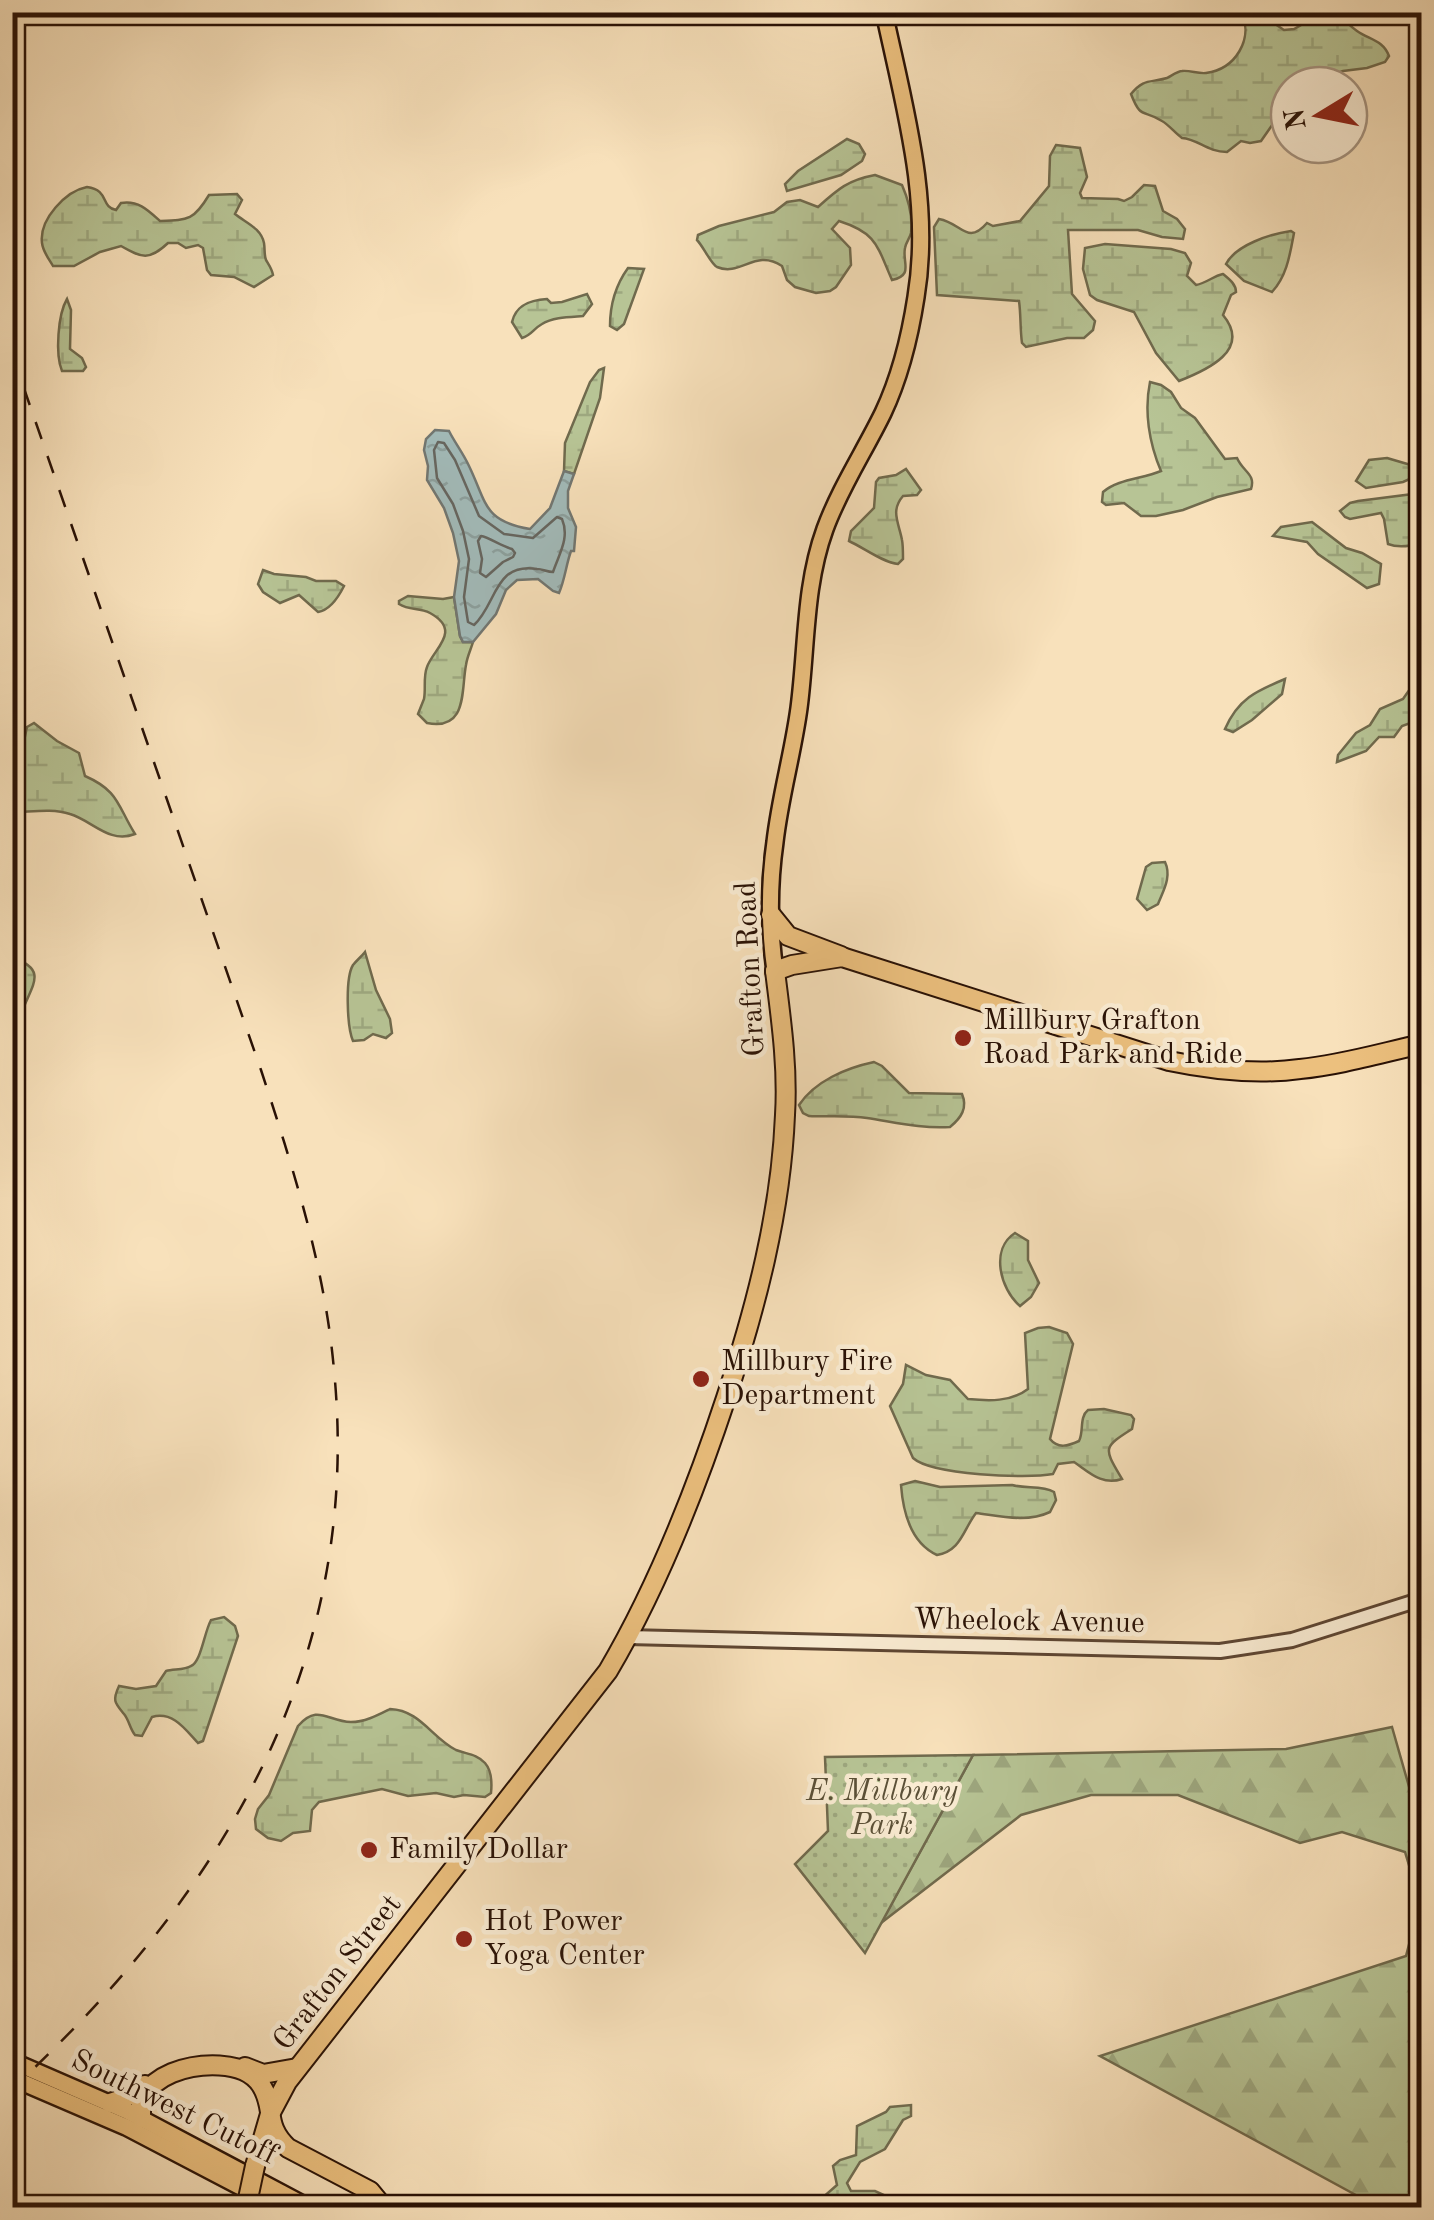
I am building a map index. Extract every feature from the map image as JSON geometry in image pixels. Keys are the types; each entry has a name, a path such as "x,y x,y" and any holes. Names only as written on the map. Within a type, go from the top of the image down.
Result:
{"highway":[{"path":"771,915 788,936 842,956 1169,1062 1235,1071 1289,1070 1422,1044"},
{"path":"775,971 842,956"},
{"path":"775,971 788,974 842,967 862,970 1158,1069 1203,1077 1286,1079 1422,1054"},
{"name":"Grafton Road","path":"550,1745 592,1692 646,1600 706,1459 747,1330 768,1247 786,1113 783,1035 775,971"},
{"name":"Grafton Street","path":"246,2208 270,2114 297,2068 550,1745"},
{"path":"110,2104 171,2069 192,2062 223,2062 263,2074 297,2068"},
{"path":"141,2118 141,2097 150,2086 175,2072 210,2066 241,2069 263,2088 274,2131 288,2148 370,2192 381,2208"},
{"path":"256,2159 267,2148 284,2148 368,2195 381,2208"}],"main road":[{"name":"Grafton Road","path":"775,971 771,915 774,843 798,711 812,577 832,512 894,384 916,300 920,229 915,161 884,12"},
{"name":"Southwest Cutoff","path":"12,2061 141,2118 310,2208"},
{"name":"Southwest Cutoff","path":"12,2078 114,2122 281,2208"}],"street":[{"name":"Wheelock Avenue","path":"627,1637 1220,1651 1292,1640 1422,1599"}],"green space":[{"path":"1242,13 1272,13 1275,24 1284,30 1337,14 1380,43 1389,56 1385,62 1369,67 1269,65 1269,130 1261,141 1241,141 1227,152 1182,138 1156,117 1140,111 1131,94 1144,83 1180,71 1203,73 1226,66 1243,42"},
{"path":"847,139 859,144 865,154 862,161 841,175 787,191 785,184 798,171"},
{"path":"1056,145 1080,148 1087,177 1080,193 1082,198 1124,201 1144,185 1155,186 1163,211 1185,229 1183,239 1138,230 1068,230 1072,294 1095,321 1093,330 1084,338 1026,347 1022,343 1019,301 937,295 934,227 939,219 974,233 987,223 993,226 1020,221 1049,186 1050,156"},
{"path":"875,175 902,185 910,209 906,268 899,278 892,280 869,236 839,221 832,229 850,248 851,265 836,287 816,293 795,287 787,280 782,266 772,261 756,261 733,269 717,267 697,240 698,235 719,226 774,212 787,202 800,200 818,207 844,186"},
{"path":"87,187 99,191 111,208 116,210 121,203 138,204 160,221 190,217 209,195 237,194 242,200 235,214 260,233 273,275 254,287 234,277 211,275 203,248 186,248 178,243 168,243 145,256 121,246 74,266 53,266 43,246 45,225 63,200"},
{"path":"1294,233 1287,264 1272,292 1244,281 1226,264 1245,246"},
{"path":"1105,244 1185,253 1191,263 1187,276 1196,285 1223,274 1230,280 1236,292 1223,315 1231,327 1232,339 1222,357 1179,381 1156,353 1134,312 1090,295 1083,269 1085,248"},
{"path":"628,268 644,269 624,324 617,330 610,326 612,303"},
{"path":"587,294 592,304 583,316 551,320 522,338 512,322 517,311 530,302 562,302"},
{"path":"67,299 71,310 70,349 82,358 86,367 83,371 62,371 60,364 60,324"},
{"path":"604,368 600,398 574,474 564,471 565,443 590,382"},
{"path":"1150,382 1171,392 1225,459 1237,458 1250,476 1251,489 1156,516 1141,516 1124,503 1102,502 1103,492 1109,488 1161,471 1149,427"},
{"path":"1387,458 1421,468 1421,474 1403,482 1366,488 1356,481 1369,460"},
{"path":"906,469 921,490 917,495 903,496 897,507 903,552 898,564 849,541 851,531 874,508 879,478"},
{"path":"1421,493 1421,543 1413,545 1388,544 1381,513 1350,519 1340,511 1358,501"},
{"path":"1312,522 1346,548 1381,564 1379,584 1367,588 1307,542 1273,536 1281,527"},
{"path":"263,570 336,581 344,586 331,606 318,612 299,595 280,603 263,592 258,584"},
{"path":"408,596 454,597 460,636 463,642 473,642 460,706 450,721 440,724 427,723 418,714 424,699 426,671 443,640 444,626 430,613 399,604"},
{"path":"1421,677 1421,691 1410,705 1418,716 1416,721 1402,726 1394,737 1379,737 1366,751 1337,762 1356,733 1370,725 1380,709 1403,699"},
{"path":"1285,679 1282,694 1252,720 1233,732 1225,729 1249,697"},
{"path":"34,723 79,753 85,776 111,793 135,834 109,834 58,811 22,812 13,821 13,751 24,741 27,727"},
{"path":"1165,862 1168,873 1164,889 1158,904 1147,910 1137,899 1146,867"},
{"path":"365,952 392,1033 386,1038 373,1034 353,1041 348,1014 350,971"},
{"path":"13,958 30,967 34,978 13,1040"},
{"path":"874,1062 909,1093 962,1094 964,1108 960,1116 950,1127 940,1127 803,1113 799,1105 822,1082"},
{"path":"1015,1233 1028,1241 1028,1260 1039,1283 1020,1306 1007,1290 1000,1259 1007,1240"},
{"path":"1049,1327 1067,1333 1073,1344 1050,1439 1063,1446 1079,1441 1088,1410 1131,1415 1132,1429 1115,1440 1109,1450 1122,1479 1102,1479 1074,1462 1058,1464 1053,1474 1002,1476 939,1468 913,1458 890,1406 903,1384 906,1365 926,1375 950,1380 968,1399 1007,1398 1028,1389 1025,1333"},
{"path":"915,1481 940,1487 1039,1488 1054,1492 1056,1500 1050,1512 1032,1517 976,1513 956,1544 937,1555 921,1543 906,1516 901,1485"},
{"path":"224,1617 235,1626 238,1636 203,1741 198,1743 178,1722 159,1716 152,1717 142,1736 135,1735 116,1701 119,1686 156,1686 166,1671 191,1666 211,1620"},
{"path":"390,1709 410,1714 448,1745 482,1760 490,1773 491,1793 485,1797 436,1793 408,1796 382,1789 319,1802 312,1810 310,1831 293,1833 281,1841 256,1829 258,1809 269,1795 298,1726 305,1719 323,1715 356,1722"},
{"path":"1392,1727 1414,1804 1421,1802 1421,2207 1378,2207 1100,2056 1406,1956 1420,1902 1405,1852 1342,1832 1300,1843 1178,1795 1091,1795 1021,1815 881,1923 973,1755 1286,1749"},
{"name":"E. Millbury Park","path":"973,1755 865,1953 795,1864 828,1831 825,1757"},
{"path":"911,2105 911,2116 903,2120 885,2149 860,2162 847,2183 851,2191 875,2191 910,2207 818,2207 837,2185 833,2166 856,2155 857,2126 890,2107"}],"water":[{"path":"435,430 449,431 489,508 515,526 530,529 550,508 564,471 574,474 568,508 576,527 574,551 559,593 538,579 517,580 506,590 496,614 473,642 463,642 460,636 454,597 459,561 444,508 427,480 424,450 426,439"}],"railway":[{"path":"12,354 296,1181 330,1332 337,1477 325,1579 300,1676 262,1767 213,1854 154,1937 87,2015 12,2089"}],"place":[{"name":"Millbury Grafton Road Park and Ride","path":"963,1038"},
{"name":"Millbury Fire Department","path":"701,1379"},
{"name":"Family Dollar","path":"369,1850"},
{"name":"Hot Power Yoga Center","path":"464,1939"}]}
